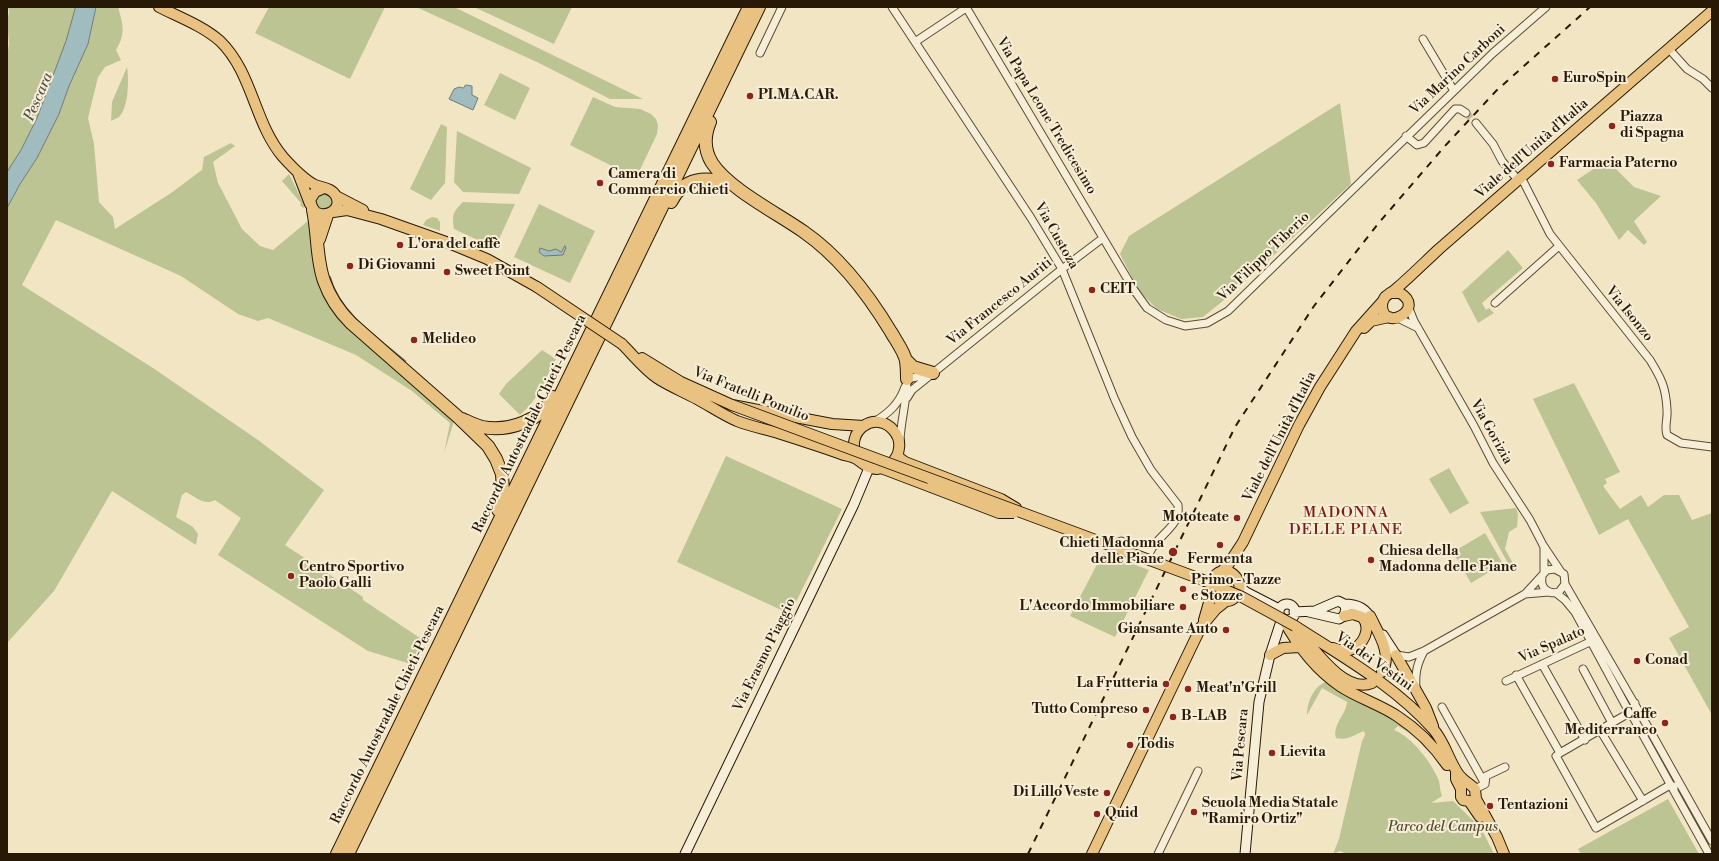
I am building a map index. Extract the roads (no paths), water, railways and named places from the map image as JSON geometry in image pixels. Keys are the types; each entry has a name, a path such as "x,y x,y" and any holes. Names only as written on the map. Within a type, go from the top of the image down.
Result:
{"highway":[{"name":"Raccordo Autostradale Chieti-Pescara","path":"337,854 749,7"},
{"name":"Raccordo Autostradale Chieti-Pescara","path":"348,854 759,7"},
{"path":"714,99 715,111 707,131 706,147 712,162 730,183 805,233 833,256 881,315 906,360 919,370 933,373"},
{"path":"656,220 667,211 675,195 691,182 707,179 730,183"},
{"path":"312,207 323,280 339,310 351,324 458,417 488,446 496,459 502,474 502,501 481,546 481,558"},
{"path":"318,243 330,213"},
{"path":"906,360 907,380"},
{"path":"458,417 476,425 488,427 504,427 522,423 536,416 546,408 558,388 570,376"}],"main road":[{"path":"159,7 204,30 220,41 230,53 242,71 265,129 272,142 284,158 297,171 315,185 330,190 336,196 337,205 330,213 319,214 312,207 297,171"},
{"name":"Viale dell'Unità d'Italia","path":"1390,293 1712,11"},
{"path":"312,207 311,197 315,192 324,188"},
{"name":"Via Fratelli Pomilio","path":"336,196 381,219"},
{"name":"Via Fratelli Pomilio","path":"330,213 347,210 381,219 476,254 537,287 681,382 732,405 1222,588 1249,600 1295,626"},
{"path":"1407,302 1397,292 1390,293 1382,302 1382,309 1394,318 1405,313 1407,302 1406,283 1409,277"},
{"name":"Viale dell'Unità d'Italia","path":"1221,572 1228,565 1243,542 1312,400 1356,331 1382,302"},
{"name":"Viale dell'Unità d'Italia","path":"1346,348 1368,324 1377,319 1394,318"},
{"path":"622,344 656,378 737,421 804,441 858,460 869,468 883,467 931,487 999,512 1024,513"},
{"path":"732,405 832,424 868,424 881,422 894,430 900,444 897,456 894,460 883,467"},
{"path":"858,460 854,453 854,438 858,431 868,424"},
{"path":"897,456 905,462 1001,499 1024,513"},
{"name":"Viale dell'Unità d'Italia","path":"1237,577 1238,562 1243,542"},
{"path":"1092,854 1203,624 1211,591 1211,581 1221,572 1230,572 1237,577 1242,591 1233,599 1226,601 1216,609 1203,624"},
{"path":"1211,591 1217,598 1226,601"},
{"path":"1327,647 1349,650 1357,646 1364,639 1367,629 1365,620 1357,615 1344,616"},
{"path":"1282,616 1300,647 1340,686 1397,716 1424,736 1456,774"},
{"path":"1370,616 1386,653 1386,664 1382,672"},
{"path":"1295,626 1337,674 1355,684 1361,685 1372,683"},
{"name":"Via dei Vestini","path":"1295,626 1389,688 1435,731 1456,774 1470,792 1497,837 1504,854"},
{"path":"1270,655 1283,648 1300,647"},
{"path":"1396,655 1417,690 1435,731"}],"street":[{"path":"760,53 782,7"},
{"name":"Via Custoza","path":"883,467 1104,548 1121,541 1150,552 1157,540 1173,526 1179,511 1178,505 1151,470 1132,437 1115,400 1062,269 1031,218 892,7"},
{"name":"Via Marino Carboni","path":"1406,136 1454,92 1493,53 1546,7"},
{"path":"915,42 966,8"},
{"name":"Via Papa Leone Tredicesimo","path":"966,8 1103,238"},
{"path":"1423,39 1454,92"},
{"path":"1669,49 1687,69 1703,79 1712,88"},
{"path":"1406,136 1417,145 1424,143 1455,109 1460,109 1466,113"},
{"name":"Via Isonzo","path":"1476,124 1493,144 1502,161 1520,178 1548,231 1650,360 1663,380 1668,411 1665,428 1667,435 1681,443 1712,447"},
{"name":"Via Filippo Tiberio","path":"1103,238 1147,308 1166,320 1185,326 1207,323 1228,311 1406,136"},
{"name":"Via Francesco Auriti","path":"907,398 912,390 1062,269 1103,238"},
{"path":"1495,303 1559,246"},
{"name":"Via Gorizia","path":"1407,302 1419,329 1474,426 1492,463 1530,520 1543,546 1561,572"},
{"path":"1394,318 1419,329"},
{"name":"Via Francesco Auriti","path":"907,380 933,373"},
{"path":"900,444 900,423 907,398 907,380"},
{"path":"868,424 883,416 895,406 902,395 907,380"},
{"name":"Via Erasmo Piaggio","path":"685,854 854,504 869,468"},
{"name":"Via Gorizia","path":"1543,546 1543,574"},
{"path":"1396,655 1409,657 1424,651 1525,594 1543,574 1555,569 1561,572 1565,577 1565,584 1562,590 1553,593 1525,594"},
{"path":"1543,574 1542,584 1544,588 1565,600 1574,612 1709,854"},
{"path":"1565,584 1598,638 1712,841"},
{"path":"1242,591 1282,616 1291,619 1294,612"},
{"path":"1338,601 1344,604 1346,612 1344,616 1336,619 1330,616 1328,608 1331,603 1338,601"},
{"name":"Via dei Vestini","path":"1309,612 1321,609 1331,603"},
{"name":"Via dei Vestini","path":"1282,616 1284,604 1289,604 1293,608 1294,612 1309,612 1330,616"},
{"name":"Via dei Vestini","path":"1344,604 1361,607 1370,616 1396,655"},
{"name":"Via Pescara","path":"1245,854 1259,702 1270,655 1282,616"},
{"name":"Via Spalato","path":"1506,681 1516,675 1598,638"},
{"path":"1417,690 1415,674 1418,663 1424,651"},
{"path":"1542,664 1585,740"},
{"path":"1583,669 1612,722"},
{"name":"Via Spalato","path":"1516,675 1560,753 1556,756 1596,828 1643,801 1676,785 1682,788"},
{"path":"1560,753 1630,713 1634,709 1635,704"},
{"path":"1442,707 1485,784"},
{"path":"1630,713 1638,714 1652,734"},
{"path":"1600,730 1643,801"},
{"path":"1656,760 1663,765 1667,763 1667,761"},
{"path":"1485,784 1486,776 1505,767"},
{"path":"1158,854 1198,771"},
{"path":"1470,792 1485,784"}],"water":[{"name":"Pescara","path":"76,7 96,7 88,44 69,86 59,114 37,158 20,184 7,208 7,172 21,150 37,118 66,41"},
{"path":"466,85 472,86 472,95 478,98 473,110 449,99 454,89 459,87 463,88"},
{"path":"565,246 566,248 563,255 544,256 539,252 540,248 549,251 556,249 561,252"}],"waterway":[{"path":"330,277 335,290 351,313 372,334 405,361"}],"tunnel":[{"path":"1466,113 1476,123"}],"railway":[{"path":"1028,854 1235,427 1314,306 1377,225 1445,146 1496,91 1590,7"}],"place":[{"name":"EuroSpin","path":"1555,79"},
{"name":"PI.MA.CAR.","path":"750,96"},
{"name":"Piazza di Spagna","path":"1612,126"},
{"name":"Farmacia Paterno","path":"1551,164"},
{"name":"Camera di Commercio Chieti","path":"600,183"},
{"name":"L'ora del caffè","path":"400,245"},
{"name":"Di Giovanni","path":"350,266"},
{"name":"Sweet Point","path":"447,272"},
{"name":"CEIT","path":"1092,290"},
{"name":"Melideo","path":"414,340"},
{"name":"Mototeate","path":"1237,518"},
{"name":"Fermenta","path":"1220,545"},
{"name":"Chieti Madonna delle Piane","path":"1173,552"},
{"name":"Chiesa della Madonna delle Piane","path":"1371,560"},
{"name":"Centro Sportivo Paolo Galli","path":"291,576"},
{"name":"Primo - Tazze e Stozze","path":"1183,589"},
{"name":"L'Accordo Immobiliare","path":"1183,607"},
{"name":"Giansante Auto","path":"1226,630"},
{"name":"Conad","path":"1637,661"},
{"name":"La Frutteria","path":"1166,684"},
{"name":"Meat'n'Grill","path":"1188,689"},
{"name":"Tutto Compreso","path":"1146,710"},
{"name":"B-LAB","path":"1173,717"},
{"name":"Caffe Mediterraneo","path":"1665,723"},
{"name":"Todis","path":"1130,745"},
{"name":"Lievita","path":"1272,753"},
{"name":"Di Lillo Veste","path":"1107,793"},
{"name":"Tentazioni","path":"1490,806"},
{"name":"Scuola Media Statale \"Ramiro Ortiz\"","path":"1194,812"},
{"name":"Quid","path":"1097,814"}],"district":[{"name":"MADONNA DELLE PIANE","path":"1346,522"}],"park label":[{"name":"Parco del Campus","path":"1443,828"}]}
